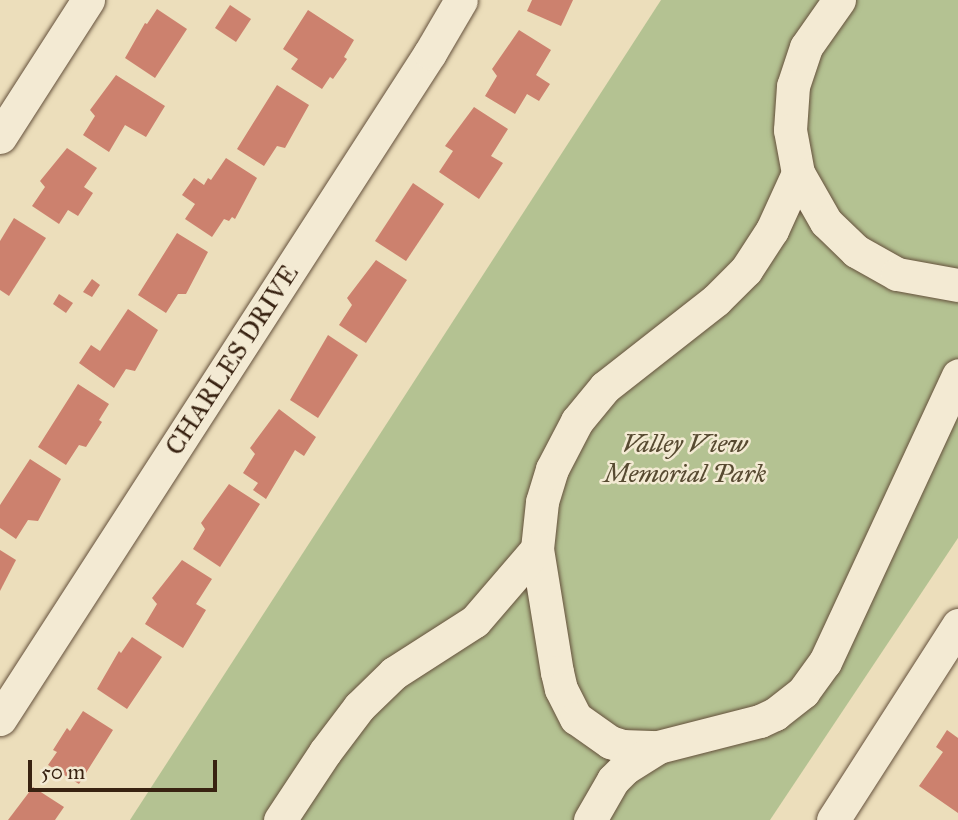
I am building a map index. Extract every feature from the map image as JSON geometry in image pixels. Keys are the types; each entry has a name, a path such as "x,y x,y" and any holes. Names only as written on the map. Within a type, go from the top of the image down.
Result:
{"street":[{"path":"0,136 88,0"},
{"name":"CHARLES DRIVE","path":"0,719 430,53 461,0"},
{"path":"839,0 806,47 793,86 790,130 798,173 826,222 856,251 897,274 958,285"},
{"path":"798,173 772,230 738,280 620,373 577,421 546,485 537,549 557,672 567,704 587,729 610,742 658,747 760,721 788,704 815,678 958,376"},
{"path":"280,820 359,707 394,673 475,621 537,549"},
{"path":"833,820 958,625"},
{"path":"590,820 613,780 658,747"}],"green space":[{"name":"Valley View Memorial Park","path":"661,0 958,0 958,538 770,820 130,820"}],"building":[{"path":"532,0 573,0 561,26 527,11"},
{"path":"230,5 251,19 236,42 215,28"},
{"path":"157,9 187,29 155,78 125,58 145,23 147,24"},
{"path":"308,10 354,40 344,57 347,59 322,89 291,69 298,59 283,49"},
{"path":"519,30 551,50 536,75 550,84 539,101 527,94 515,114 485,96 497,76 492,69"},
{"path":"116,75 165,106 146,137 125,125 109,152 83,135 95,116 90,110"},
{"path":"277,85 309,105 285,148 277,146 264,166 237,149"},
{"path":"474,107 508,129 491,156 503,163 479,199 439,172 453,151 445,146"},
{"path":"67,148 97,168 84,187 93,193 78,216 68,210 59,224 32,206 45,187 40,181"},
{"path":"226,158 257,178 235,219 224,219 212,237 185,219 195,204 182,195 194,178 204,185 208,178 211,180"},
{"path":"413,183 444,204 406,261 375,241"},
{"path":"14,218 46,238 9,296 0,290 0,241"},
{"path":"177,233 208,252 186,294 178,294 166,313 138,295"},
{"path":"376,260 407,280 366,343 339,325 352,305 347,298"},
{"path":"92,279 100,285 92,297 83,292"},
{"path":"59,294 73,303 66,313 53,304"},
{"path":"128,309 158,330 135,371 126,369 114,388 79,363 91,345 100,351"},
{"path":"328,335 358,355 318,418 290,400"},
{"path":"78,384 109,404 99,420 102,422 86,447 79,445 66,465 38,447"},
{"path":"279,409 316,437 304,456 295,450 266,499 253,490 258,483 243,473 255,454 250,448"},
{"path":"30,459 61,479 38,521 28,520 16,539 0,528 0,505"},
{"path":"229,484 260,504 220,567 193,549 205,529 201,523"},
{"path":"0,550 16,560 0,591"},
{"path":"182,560 212,579 196,604 206,610 183,648 145,624 157,604 152,598"},
{"path":"132,637 162,657 127,709 97,689 119,651 121,653"},
{"path":"83,711 113,730 79,784 48,765 57,752 53,750 67,728 70,731"},
{"path":"947,730 958,738 958,813 919,786 943,752 936,747"},
{"path":"33,787 64,807 55,820 8,820"}]}
